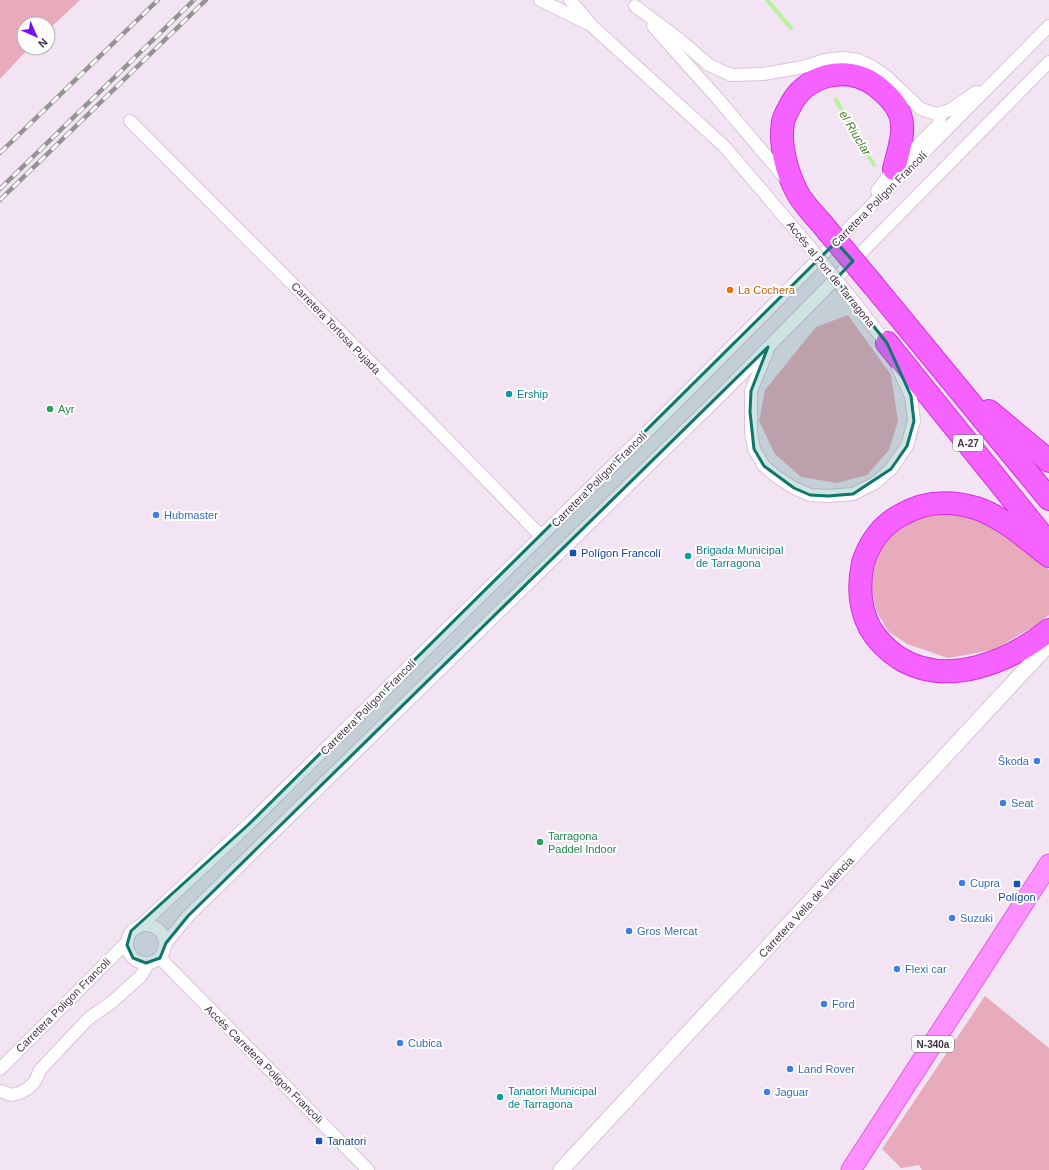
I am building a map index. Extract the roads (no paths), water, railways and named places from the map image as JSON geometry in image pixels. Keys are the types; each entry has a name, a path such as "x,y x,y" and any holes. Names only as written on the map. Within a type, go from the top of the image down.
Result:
{"highway":[{"path":"797,193 782,144 783,121 794,97 807,85 822,77 835,74 854,74 868,80 884,92 899,112 901,127 900,142 894,169"},
{"name":"A-27","path":"797,193 1049,499"},
{"name":"Accés al Port de Tarragona","path":"887,343 1049,544"},
{"path":"957,387 1004,422 1049,461"},
{"path":"1049,556 994,516 977,508 935,502 914,507 894,518 876,535 866,555 860,577 860,598 865,619 874,636 890,652 908,664 923,668 942,671 962,670 982,666 1020,649 1049,630"}],"main road":[{"name":"N-340a","path":"851,1170 1049,864"}],"street":[{"name":"Accés al Port de Tarragona","path":"540,0 592,26"},
{"name":"Accés al Port de Tarragona","path":"570,0 592,26 724,146 810,247 887,343"},
{"path":"632,3 679,39 709,65 731,75 763,74 803,67 825,60 843,58 858,60 886,76 921,109 936,114 950,110 997,78"},
{"name":"A-27","path":"632,3 718,99 797,193"},
{"name":"Carretera Polígon Francolí","path":"141,925 248,825 541,536 863,215 1049,26"},
{"name":"Carretera Polígon Francolí","path":"166,943 188,916 566,548 769,347 1049,62"},
{"path":"863,215 894,169 939,124 941,113"},
{"name":"Carretera Tortosa Pujada","path":"130,121 425,417 541,536"},
{"path":"769,347 751,391 750,426 754,449 764,466 794,488 810,495 828,496 853,494 875,483 891,469 907,446 914,421 911,396 887,343"},
{"name":"Carretera Vella de València","path":"561,1170 1049,644"},
{"path":"0,1091 12,1096 30,1088 37,1079 39,1071 88,1019 112,1002 140,977 154,960 164,952 166,943 164,934 158,928 150,924 141,925 132,931 127,942 127,949 133,958 139,962 154,960"},
{"name":"Carretera Poligon Francoli","path":"0,1069 127,942"},
{"name":"Accés Carretera Poligon Francoli","path":"154,960 368,1170"}],"waterway":[{"name":"el Riuclar","path":"767,0 791,28"},
{"name":"el Riuclar","path":"836,100 874,165"}],"railway":[{"path":"0,153 158,0"},
{"path":"0,189 194,0"},
{"path":"0,200 206,0"}],"place":[{"name":"La Cochera","path":"730,290"},
{"name":"Ership","path":"509,394"},
{"name":"Ayr","path":"50,409"},
{"name":"Hubmaster","path":"156,515"},
{"name":"Polígon Francolí","path":"573,553"},
{"name":"Brigada Municipal de Tarragona","path":"688,556"},
{"name":"Škoda","path":"1037,761"},
{"name":"Seat","path":"1003,803"},
{"name":"Tarragona Paddel Indoor","path":"540,842"},
{"name":"Cupra","path":"962,883"},
{"name":"Polígon","path":"1017,884"},
{"name":"Suzuki","path":"952,918"},
{"name":"Gros Mercat","path":"629,931"},
{"name":"Flexi car","path":"897,969"},
{"name":"Ford","path":"824,1004"},
{"name":"Cubica","path":"400,1043"},
{"name":"Land Rover","path":"790,1069"},
{"name":"Jaguar","path":"767,1092"},
{"name":"Tanatori Municipal de Tarragona","path":"500,1097"},
{"name":"Tanatori","path":"319,1141"}]}
